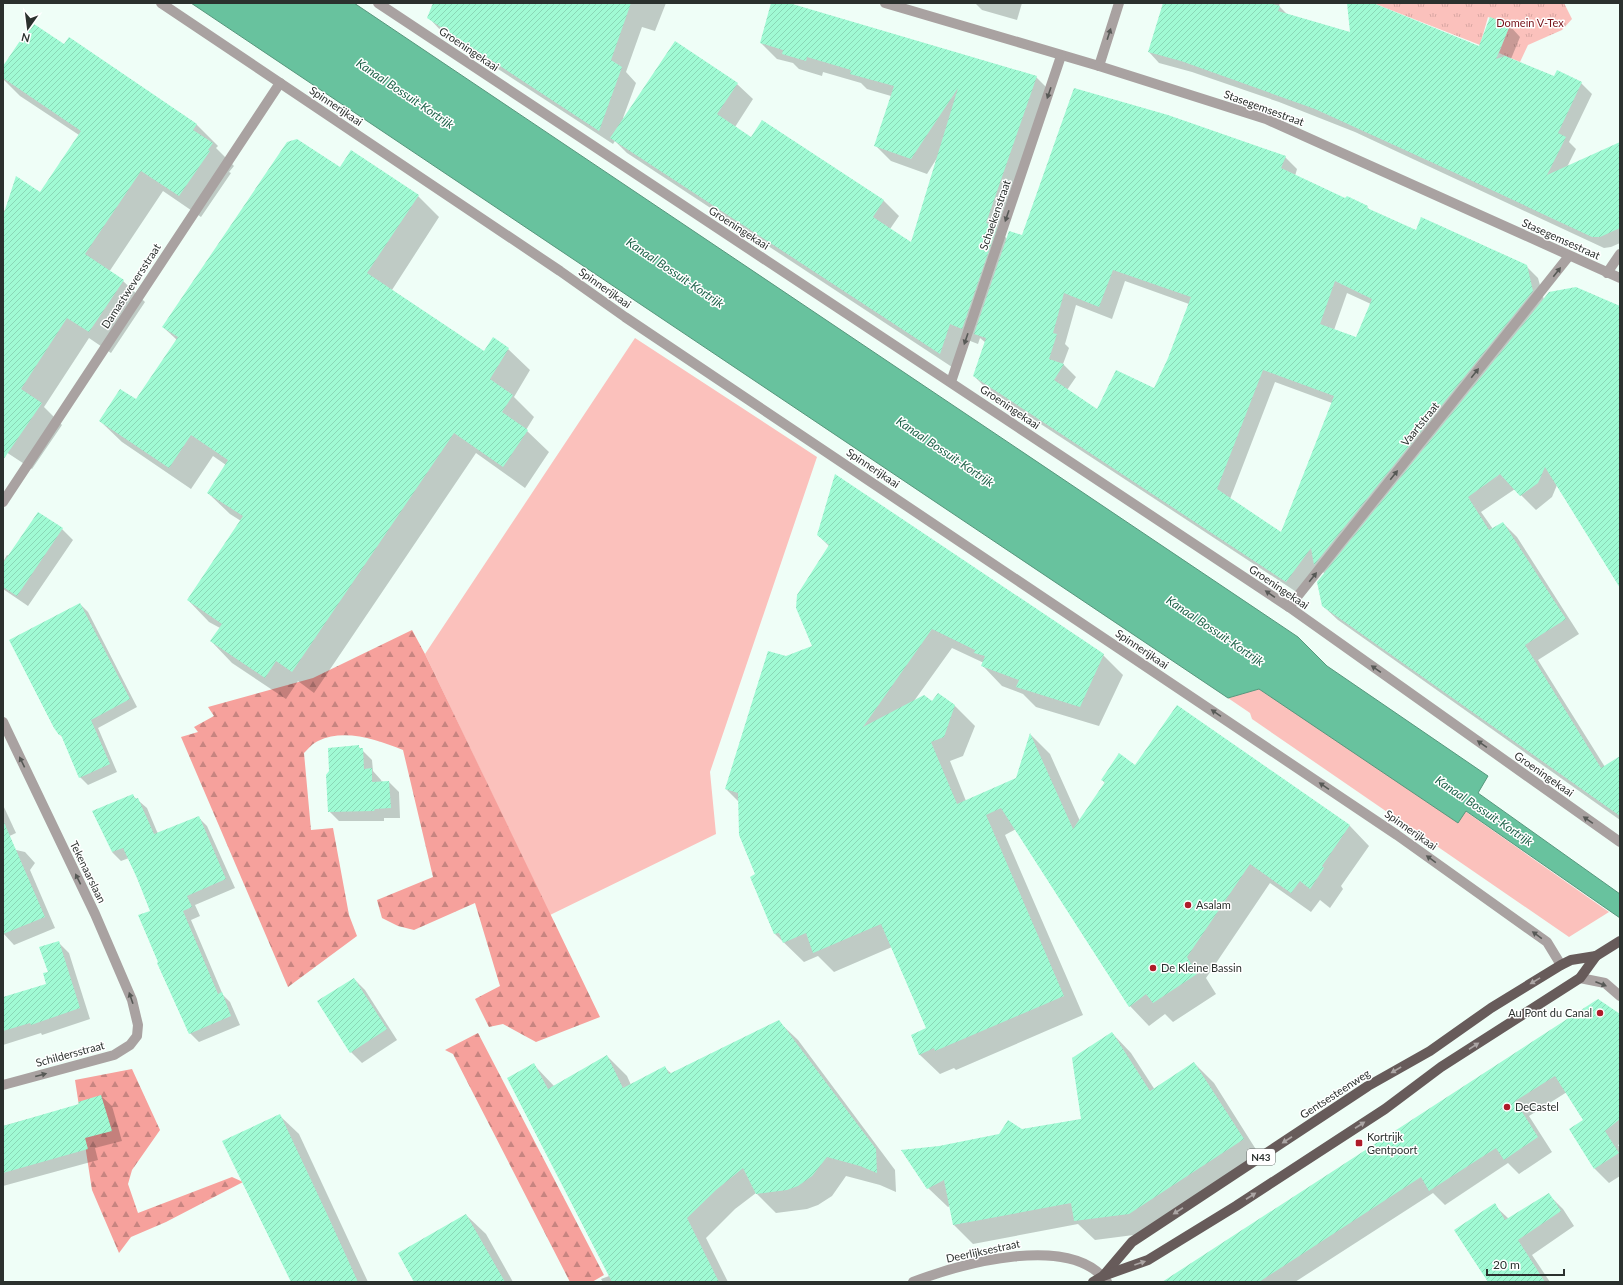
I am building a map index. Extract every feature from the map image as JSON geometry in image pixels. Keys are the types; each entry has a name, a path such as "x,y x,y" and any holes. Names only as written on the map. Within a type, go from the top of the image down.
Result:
{"main road":[{"name":"Gentsesteenweg","path":"1093,1282 1105,1279 1148,1260 1229,1210 1385,1109 1441,1067 1580,978 1596,956 1620,941"},
{"name":"Gentsesteenweg","path":"1105,1279 1132,1242 1368,1086 1430,1051 1491,1008 1561,965 1571,960 1596,956"}],"street":[{"name":"Spinnerijkaai","path":"162,3 560,271 625,317 1397,835 1547,942 1561,965"},
{"name":"Groeningekaai","path":"378,3 1289,607 1620,842"},
{"name":"Stasegemsestraat","path":"884,3 1099,66 1266,119 1620,278"},
{"path":"1099,66 1119,3"},
{"name":"Schaekenstraat","path":"951,382 1062,56"},
{"name":"Damastweversstraat","path":"3,502 280,83"},
{"path":"1607,273 1620,254"},
{"name":"Vaartstraat","path":"1289,607 1569,256"},
{"name":"Tekenaarslaan","path":"3,722 95,914 132,1000 138,1026 137,1036"},
{"path":"1580,978 1604,984 1620,996"},
{"name":"Schildersstraat","path":"3,1085 114,1055 130,1045 137,1036"},
{"name":"Deerlijksestraat","path":"913,1282 933,1274 1004,1257 1031,1254 1078,1262 1093,1268 1105,1279"}],"green space":[{"name":"Domein V-Tex","path":"1373,3 1564,3 1572,19 1562,30 1528,45 1520,62 1499,53 1510,25 1488,17 1480,45"},
{"path":"635,338 817,457 710,772 716,834 550,915 425,654"},
{"path":"412,630 425,654 600,1017 536,1042 503,1024 489,1027 475,999 500,986 475,903 414,930 398,926 382,918 377,900 433,877 403,750 372,739 350,735 328,737 316,742 304,753 311,830 333,828 349,915 357,936 288,987 181,737 198,732 194,727 214,716 208,707 313,678"},
{"path":"1259,689 1458,822 1465,811 1609,912 1569,937 1252,719 1250,713 1228,698"},
{"path":"478,1033 604,1275 592,1282 570,1282 453,1054 445,1050"},
{"path":"132,1069 160,1130 132,1170 128,1184 138,1213 232,1177 243,1182 166,1222 131,1237 119,1253 92,1190 75,1080"}],"water":[{"name":"Kanaal Bossuit-Kortrijk","path":"191,3 354,3 1298,637 1327,666 1488,776 1478,793 1620,894 1620,918 1466,811 1458,823 1259,689 1228,698"}],"building":[{"path":"433,3 631,3 611,60 622,67 599,131 427,18"},
{"path":"771,3 789,3 1037,76 986,223 997,227 962,329 950,324 940,354 610,138 675,41 738,83 717,114 751,137 762,120 884,200 873,217 911,242 958,88 911,159 874,146 894,86 850,74 851,70 807,57 806,61 782,54 783,50 760,43"},
{"path":"1163,3 1269,3 1280,6 1278,11 1350,32 1347,3 1373,3 1479,46 1490,17 1510,25 1496,59 1505,56 1554,76 1557,70 1582,82 1558,133 1566,137 1547,175 1620,142 1620,228 1600,237 1592,237 1315,109 1181,61 1148,52"},
{"path":"34,24 64,44 69,37 197,124 193,130 213,143 208,150 210,151 179,196 141,171 85,254 124,280 89,332 67,318 21,389 42,403 3,460 3,216 16,176 40,192 81,131 3,78 3,66 28,29 30,30"},
{"path":"1074,88 1168,115 1286,156 1281,168 1345,198 1347,196 1368,206 1367,208 1416,230 1421,217 1527,265 1533,291 1314,565 1311,548 1286,582 973,376 986,338 974,334 1009,231 1022,235","holes":["1113,270 1191,297 1168,358 1154,388 1116,370 1097,409 1054,380 1064,364 1049,359 1057,334 1053,333 1064,293 1099,307","1335,281 1372,299 1356,337 1320,324","1263,370 1334,396 1281,532 1217,489"]},
{"path":"297,139 340,167 351,150 419,195 367,273 484,351 493,337 509,348 490,379 513,395 502,412 528,430 503,467 454,433 292,672 276,661 265,678 210,641 222,624 187,600 243,516 207,493 228,460 191,435 169,468 99,421 120,389 136,399 178,337 162,327 287,142"},
{"path":"1576,287 1620,306 1620,588 1545,467 1538,483 1520,496 1500,474 1468,497 1489,530 1503,522 1566,619 1525,645 1601,768 1620,756 1620,816 1322,606 1317,582 1549,292"},
{"path":"835,474 1104,654 1080,707 1016,687 1019,680 981,666 985,656 974,653 975,650 932,629 863,727 924,695 932,701 938,693 955,705 944,737 931,742 957,804 1016,778 1030,733 1073,829 1105,782 1101,780 1119,753 1135,765 1177,705 1350,825 1322,866 1324,868 1310,889 1300,881 1291,893 1250,864 1187,957 1197,974 1153,1003 1146,994 1129,1007 1001,808 986,815 1064,996 935,1051 934,1048 919,1055 911,1035 926,1028 881,924 813,953 806,933 783,943 779,933 774,934 750,877 755,874 739,835 738,793 725,789 768,651 786,656 812,646 796,608 797,595 829,545 817,535"},
{"path":"38,512 63,528 17,596 3,587 3,563"},
{"path":"80,603 130,699 91,720 110,764 79,778 61,735 59,735 54,728 9,640"},
{"path":"359,745 359,748 363,748 364,769 372,768 372,782 389,781 391,808 375,809 374,811 328,812 326,775 329,771 328,748"},
{"path":"133,794 135,799 138,798 154,834 199,816 226,879 187,896 192,907 183,911 218,994 222,992 231,1016 189,1034 157,963 158,962 138,915 150,911 137,878 123,848 112,852 92,811"},
{"path":"3,820 45,917 3,934"},
{"path":"59,941 80,1008 31,1025 30,1023 3,1031 3,997 46,984 43,973 48,972 39,947"},
{"path":"354,978 387,1029 350,1053 317,1001"},
{"path":"1598,999 1620,1014 1620,1119 1605,1131 1619,1153 1594,1169 1569,1129 1583,1120 1555,1076 1515,1101 1538,1137 1504,1160 1496,1148 1429,1191 1421,1177 1259,1282 1162,1282"},
{"path":"779,1020 876,1149 877,1173 860,1166 827,1157 812,1176 798,1186 787,1190 756,1194 743,1168 716,1190 687,1218 719,1282 612,1282 507,1078 534,1063 548,1089 607,1055 623,1088 665,1066 669,1074"},
{"path":"1112,1032 1150,1091 1194,1062 1244,1139 1129,1214 1074,1221 1071,1203 953,1225 944,1180 927,1189 901,1150 939,1146 999,1134 1008,1120 1022,1129 1081,1119 1072,1058"},
{"path":"101,1095 112,1131 85,1138 88,1149 3,1173 3,1126 79,1104 78,1102"},
{"path":"280,1114 358,1282 291,1282 222,1141"},
{"path":"1549,1193 1561,1211 1518,1240 1545,1282 1488,1282 1454,1230 1495,1203 1505,1220"},
{"path":"466,1214 505,1282 414,1282 398,1253"}],"place":[{"name":"Asalam","path":"1188,905"},
{"name":"De Kleine Bassin","path":"1153,968"},
{"name":"Au Pont du Canal","path":"1600,1013"},
{"name":"DeCastel","path":"1507,1107"},
{"name":"Kortrijk Gentpoort","path":"1359,1143"}]}
